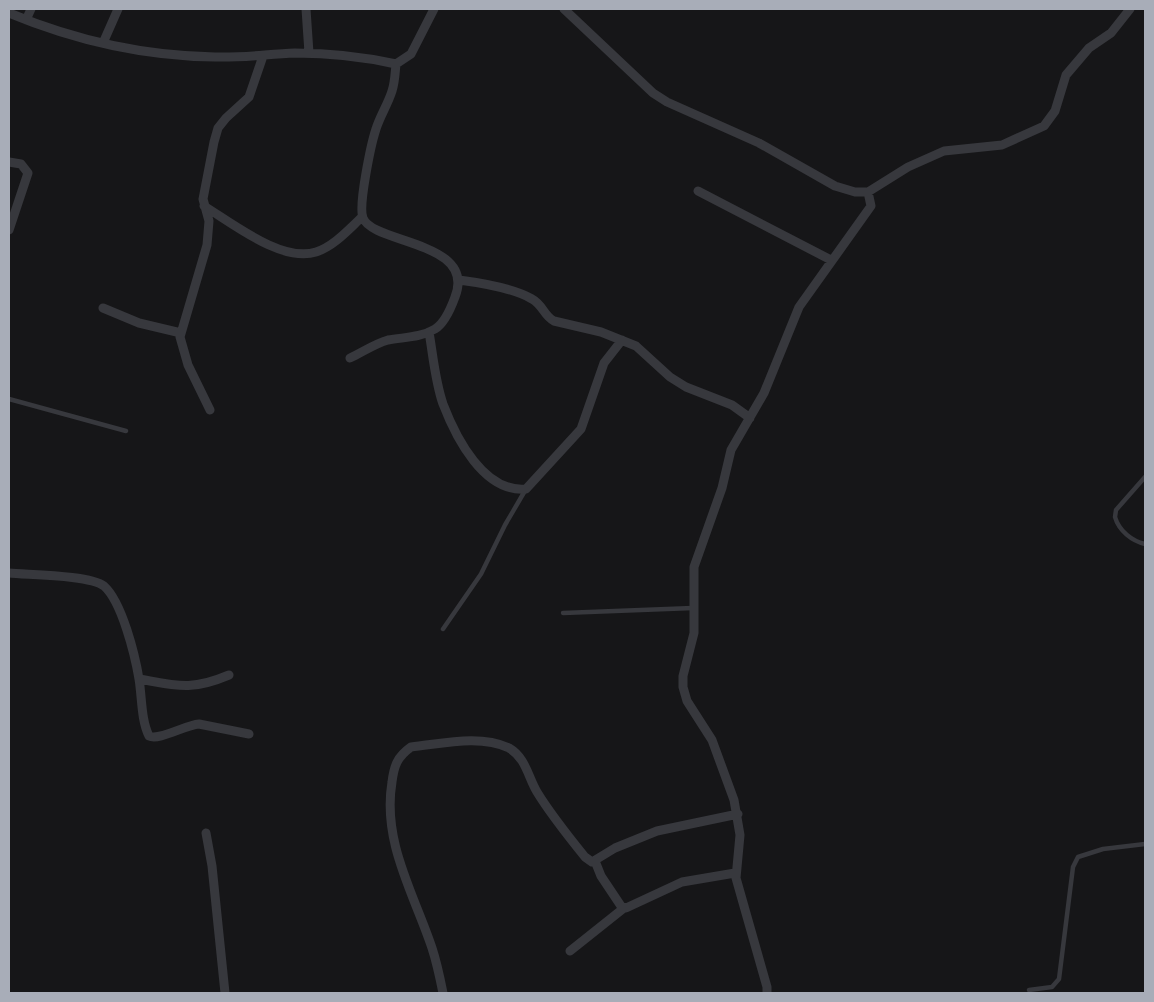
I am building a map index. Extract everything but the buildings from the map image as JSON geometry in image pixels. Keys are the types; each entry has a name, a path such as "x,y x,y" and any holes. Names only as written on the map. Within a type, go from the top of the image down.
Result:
{"street":[{"path":"26,20 31,9"},
{"path":"103,43 118,9"},
{"path":"306,9 309,54"},
{"path":"9,13 103,43 166,55 217,57 309,54 362,56 396,64 411,54 434,9"},
{"path":"564,9 640,83 667,102 759,143 835,186 855,192 868,192 908,167 944,151 1002,144 1044,126 1055,111 1066,75 1089,48 1111,33 1130,9"},
{"path":"210,410 188,365 181,346 181,333 207,245 209,221 204,206 204,189 218,128 249,97 263,56"},
{"path":"350,358 377,344 417,337 429,332 443,322 458,291 459,280 452,267 442,258 427,249 367,225 362,217 362,203 376,128 393,88 396,64"},
{"path":"9,162 21,164 28,173 9,230"},
{"path":"698,192 831,260"},
{"path":"767,993 767,987 735,873 739,850 738,814 712,740 688,701 683,687 683,676 694,640 693,582 696,555 722,488 728,459 764,393 799,307 871,206 868,192"},
{"path":"204,206 261,240 287,252 303,255 318,251 334,242 362,217"},
{"path":"459,280 518,292 540,304 548,319 601,332 636,346 648,354 670,377 686,387 732,405 750,418"},
{"path":"103,308 139,323 181,333"},
{"path":"429,332 443,403 460,440 479,466 490,477 509,488 526,489 581,429 604,363 622,340"},
{"path":"9,573 85,580 104,586 116,606 127,631 139,679 147,732 153,738 198,724 249,734"},
{"path":"139,679 189,687 204,686 229,676"},
{"path":"443,993 432,947 398,859 391,829 390,796 395,765 401,754 411,747 479,741 510,749 525,764 536,790 588,860 595,860 615,848 657,831 738,814"},
{"path":"206,832 212,866 225,993"},
{"path":"595,860 600,876 624,908"},
{"path":"570,951 624,908 628,908 682,882 735,873"}],"lane":[{"path":"9,399 126,431"},
{"path":"1145,477 1116,510 1115,517 1124,533 1145,544"},
{"path":"443,629 481,574 503,529 526,489"},
{"path":"563,613 693,608"},
{"path":"1029,990 1052,988 1059,980 1074,867 1078,857 1103,849 1145,844"}]}
